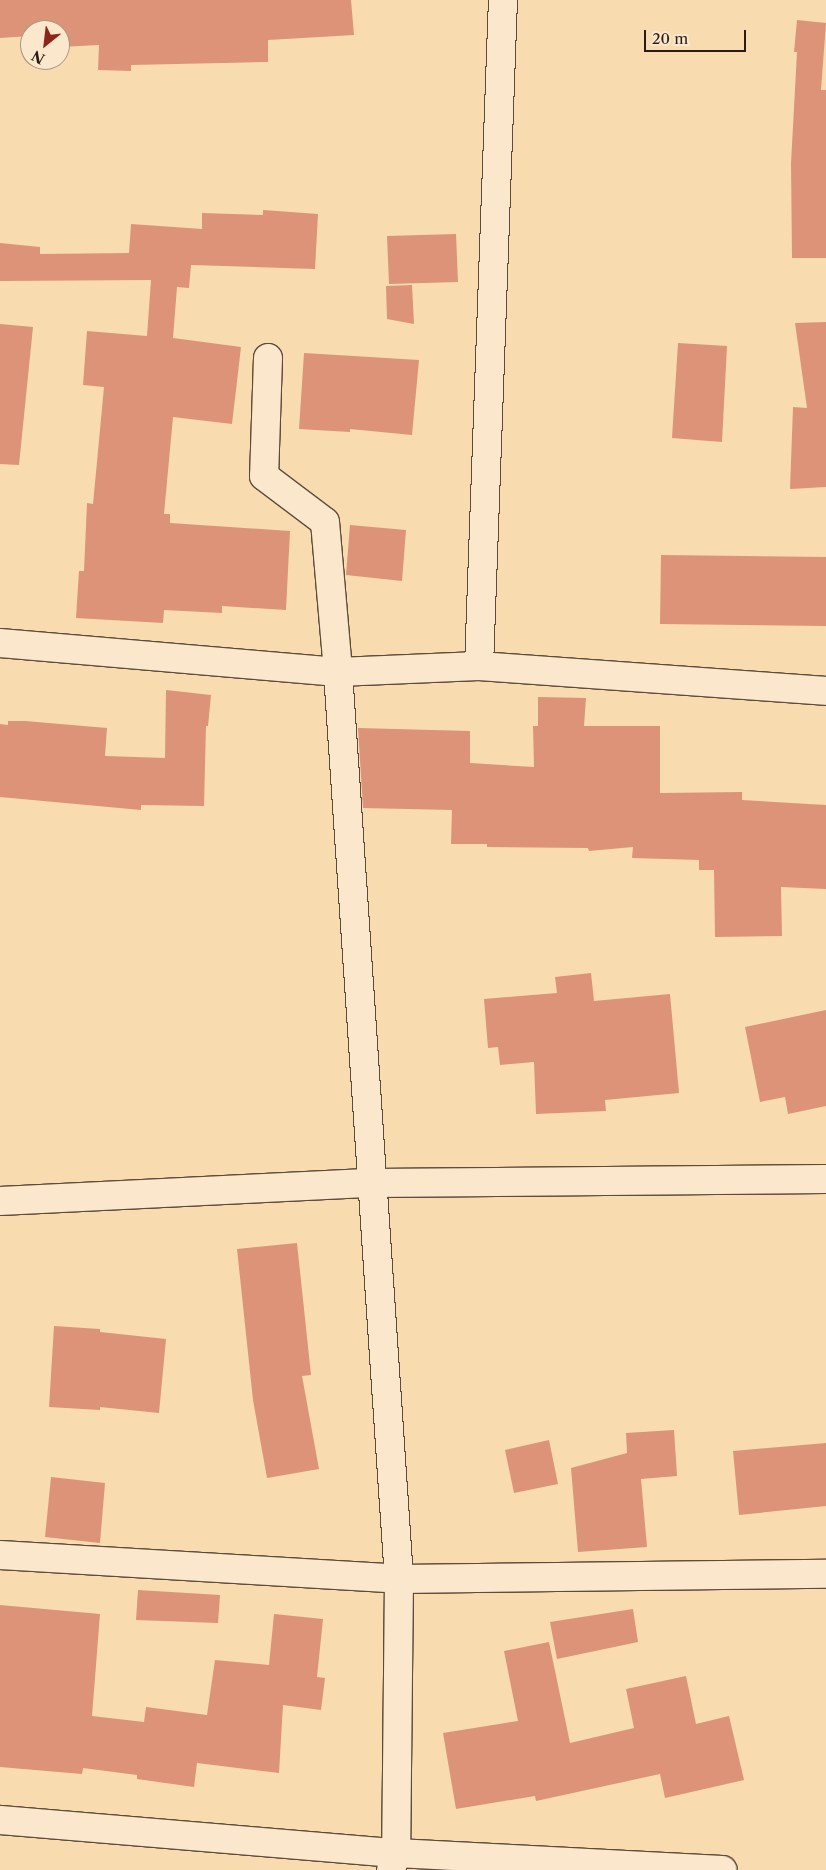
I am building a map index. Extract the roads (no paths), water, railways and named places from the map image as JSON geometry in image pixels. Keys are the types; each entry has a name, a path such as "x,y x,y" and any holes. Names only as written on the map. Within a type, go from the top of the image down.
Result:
{"street":[{"path":"479,666 503,0"},
{"path":"268,358 264,476 325,522 338,672 399,1579 394,1862"},
{"path":"0,643 338,672 479,666 826,692"},
{"path":"0,1201 372,1183 826,1179"},
{"path":"0,1555 399,1579 826,1574"},
{"path":"0,1820 394,1862 723,1870"}]}
